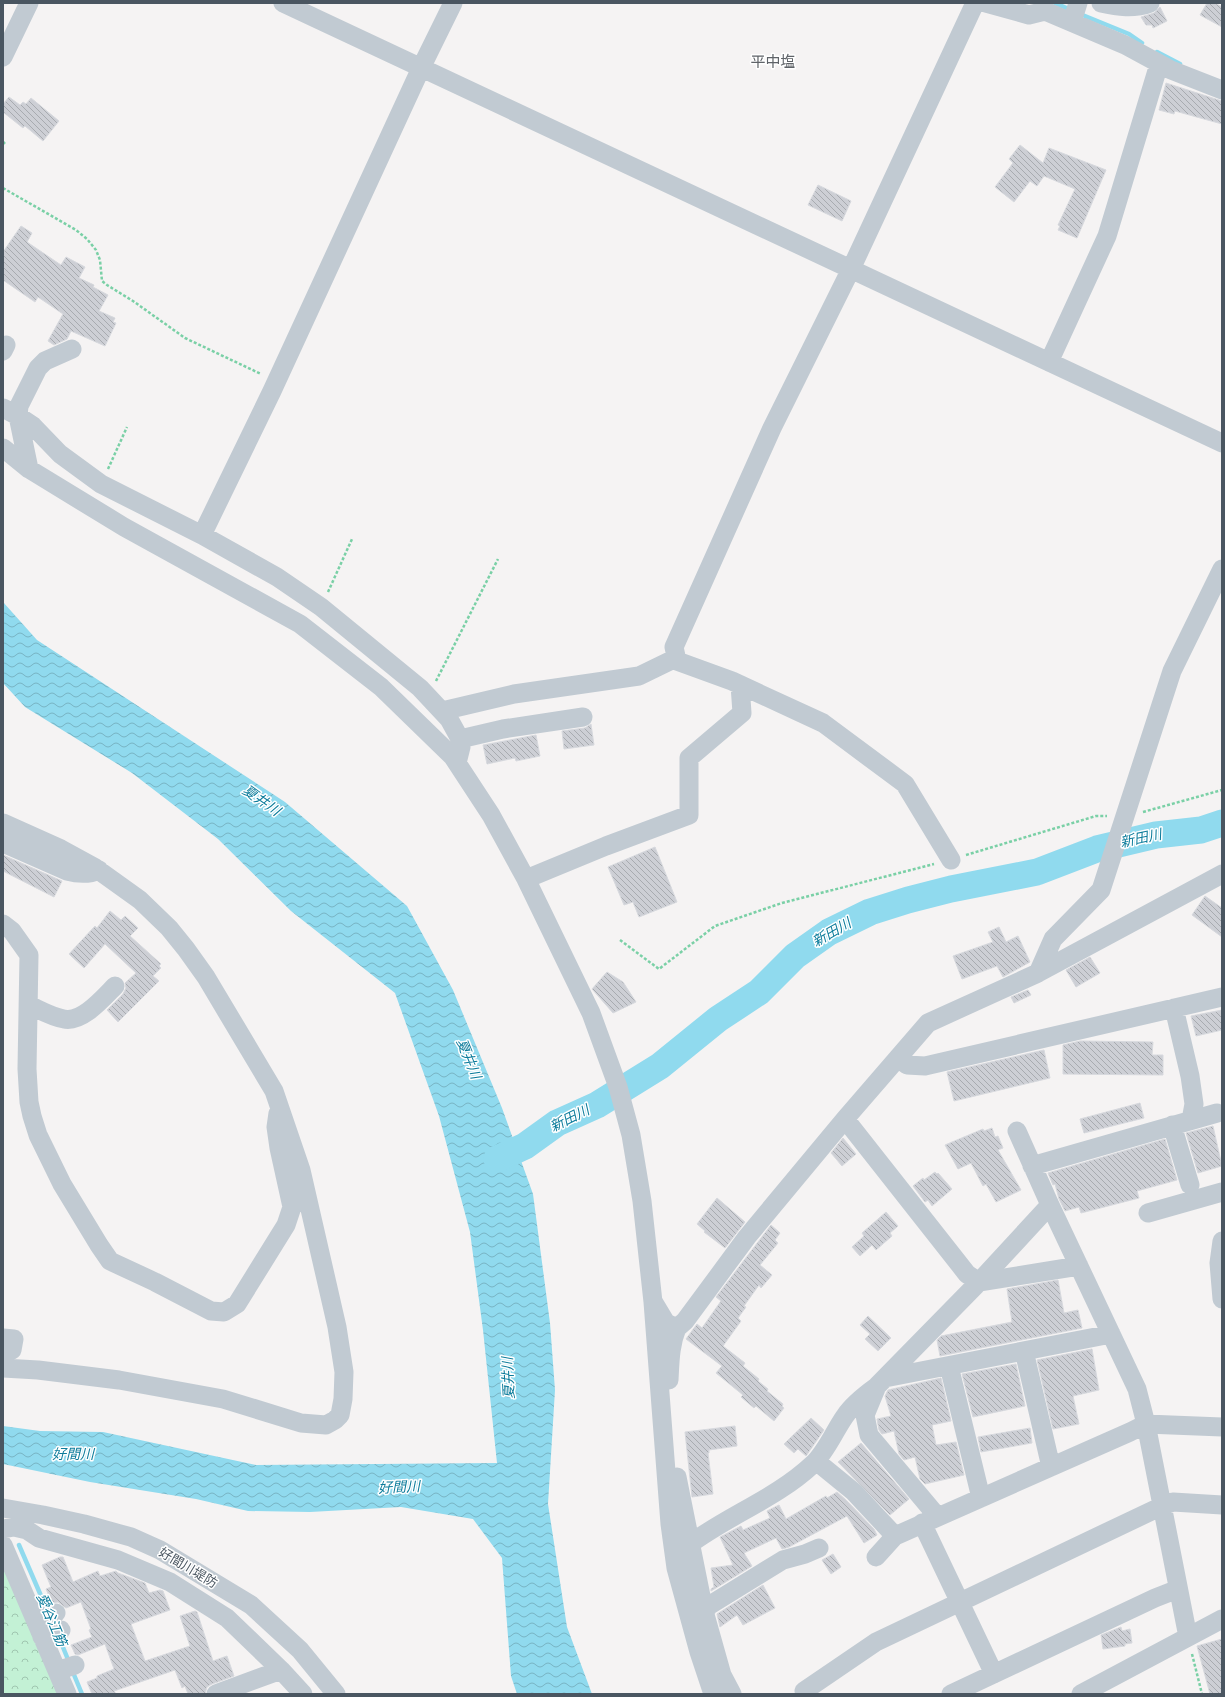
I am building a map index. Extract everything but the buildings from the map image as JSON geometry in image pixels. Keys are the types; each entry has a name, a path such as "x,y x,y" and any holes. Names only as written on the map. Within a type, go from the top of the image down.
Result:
{"street":[{"path":"3,58 29,3"},
{"path":"283,3 1222,443"},
{"path":"202,535 277,381 421,68 453,3"},
{"path":"951,860 905,784 822,723 740,685 677,661 674,647 766,442 851,270 974,3"},
{"path":"986,3 1029,14 1045,11"},
{"path":"1024,3 1125,45 1170,70 1222,90"},
{"path":"1072,22 1078,3"},
{"path":"1102,3 1120,7 1134,7 1150,3"},
{"path":"1049,362 1107,236 1159,64"},
{"path":"11,412 19,406 38,368 45,361 72,349"},
{"path":"11,412 29,469"},
{"path":"11,412 33,426 60,454 101,484 202,535 276,577 322,607 420,688 449,719 460,739 461,747 457,764"},
{"path":"3,448 29,469 124,527 300,624 381,687 453,757 491,815 526,879 590,1013 618,1087 632,1135 642,1201 654,1302 670,1524 676,1568 699,1652 713,1694"},
{"path":"1038,973 1053,939 1101,890 1126,817 1172,671 1222,569"},
{"path":"436,705 639,676 676,658"},
{"path":"526,879 606,846 689,815 689,758 742,713 740,685"},
{"path":"460,739 503,729 583,718"},
{"path":"3,823 61,849 98,870 140,900 168,928 186,949 206,977 274,1090 302,1170 337,1327 344,1372 344,1399 340,1415 335,1420 326,1425 301,1423 236,1403 207,1396 119,1380 45,1371 3,1368"},
{"path":"3,843 72,872 88,874 98,870"},
{"path":"732,1694 722,1675 704,1611 679,1488 672,1419 670,1365 674,1337 677,1328 685,1321 747,1237 845,1119 928,1023 1038,973 1222,874"},
{"path":"3,924 12,931 29,955 27,1068 29,1102 38,1135 62,1184 110,1261 156,1282 211,1311 224,1312 237,1304 286,1225 292,1207 283,1171 276,1127 280,1107"},
{"path":"29,1005 64,1020 73,1019 89,1012 115,986"},
{"path":"899,1058 907,1065 925,1066 1222,997"},
{"path":"1174,1008 1190,1076 1194,1104 1191,1120"},
{"path":"1032,1166 1217,1113"},
{"path":"845,1119 967,1274 979,1282 1079,1266"},
{"path":"1172,1125 1190,1185"},
{"path":"1017,1131 1050,1205 1137,1389 1146,1424 1188,1638"},
{"path":"1148,1213 1222,1192"},
{"path":"690,1544 705,1533 778,1492 816,1461 846,1414 860,1399 881,1382 979,1282 1050,1205"},
{"path":"1222,1241 1219,1262 1222,1298"},
{"path":"654,1302 666,1323 677,1328"},
{"path":"881,1382 949,1366 1111,1334"},
{"path":"3,1338 14,1339 12,1350 3,1350"},
{"path":"1024,1351 1051,1467"},
{"path":"949,1366 981,1498"},
{"path":"881,1382 865,1415 869,1435 930,1520 960,1602 994,1674"},
{"path":"876,1557 895,1536 1146,1424 1222,1427"},
{"path":"816,1461 854,1492 895,1536"},
{"path":"806,1694 804,1691 876,1642 1162,1506 1173,1502 1222,1505"},
{"name":"好間川堤防","path":"3,1508 43,1514 84,1524 131,1537 160,1550 251,1605 300,1650 336,1694"},
{"path":"3,1529 14,1527 27,1530 39,1538 118,1560 170,1582 227,1618 281,1670 303,1694"},
{"path":"3,1545 66,1694"},
{"path":"704,1611 710,1605 784,1560 819,1548"},
{"path":"952,1694 1155,1598 1178,1589"},
{"path":"1081,1694 1222,1619"},
{"path":"39,1628 59,1621"},
{"path":"57,1671 75,1665"},
{"path":"216,1694 281,1670"}],"path":[{"path":"3,188 76,230 87,239 96,250 100,260 102,280 107,285 133,301 185,338 277,381"},
{"path":"101,484 127,427"},
{"path":"322,607 352,539"},
{"path":"436,705 434,685 498,559"},
{"path":"620,940 659,970 715,926 782,903 951,860 1096,816 1126,817 1222,790"},
{"path":"1188,1638 1202,1694"}],"green space":[{"path":"3,1545 66,1694 3,1694"}],"water":[{"path":"3,602 37,640 285,802 407,906 453,990 502,1108 533,1194 550,1323 555,1390 548,1504 567,1627 592,1694 517,1694 511,1676 502,1558 473,1519 401,1507 310,1512 248,1511 196,1499 90,1482 3,1464 3,1426 40,1431 103,1432 256,1465 497,1463 483,1330 470,1232 439,1116 395,993 291,911 218,839 132,773 25,707 3,683"}],"waterway":[{"path":"1055,3 1071,10"},
{"path":"1080,14 1129,34 1142,43"},
{"path":"1157,52 1180,64"},
{"name":"新田川","path":"497,1159 525,1146 557,1123 597,1105 660,1066 718,1019 759,992 795,956 829,932 870,912 951,889 1037,872 1097,849 1156,835 1201,830 1222,823"},
{"name":"愛谷江筋","path":"19,1545 48,1612"},
{"name":"愛谷江筋","path":"58,1635 69,1662"},
{"name":"愛谷江筋","path":"72,1670 82,1694"}],"district":[{"name":"平中塩","path":"773,62"}],"water label":[{"name":"夏井川","path":"261,801"},
{"name":"夏井川","path":"468,1059"},
{"name":"夏井川","path":"509,1378"},
{"name":"好間川","path":"73,1455"},
{"name":"好間川","path":"399,1488"}]}
